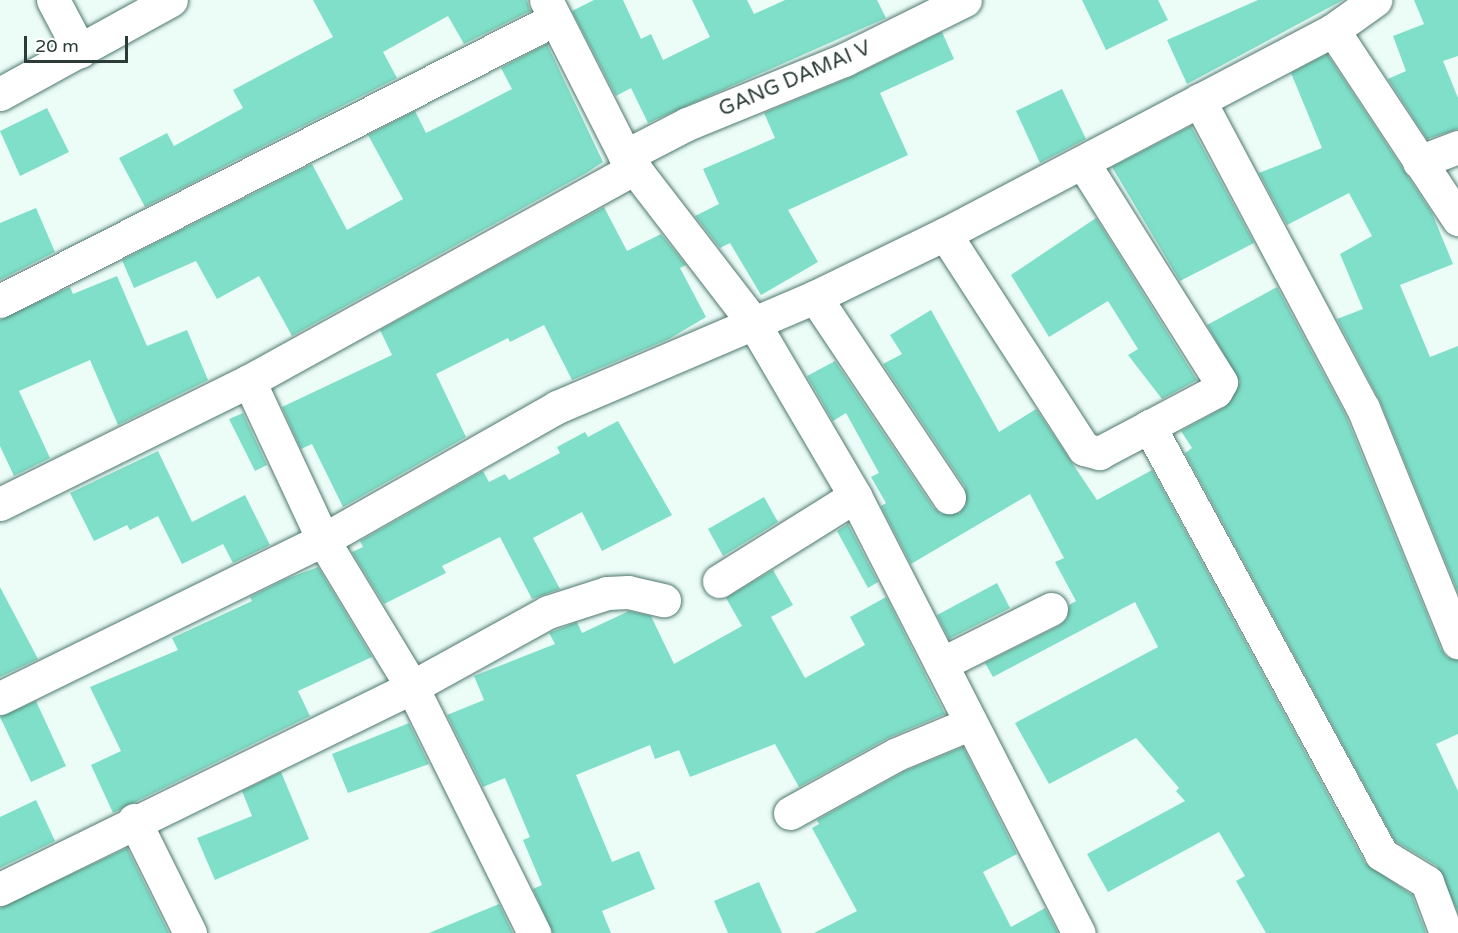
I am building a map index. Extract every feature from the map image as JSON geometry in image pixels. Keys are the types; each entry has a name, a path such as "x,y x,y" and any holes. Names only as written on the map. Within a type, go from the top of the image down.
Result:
{"street":[{"path":"53,0 80,51"},
{"path":"0,94 171,0"},
{"name":"GANG DAMAI V","path":"0,504 249,381 630,162 687,124 844,60 965,0"},
{"path":"0,698 323,540 557,407 815,297 945,234 1334,30 1375,0"},
{"path":"0,301 550,10 630,162 753,322 855,496 969,724 1079,933"},
{"path":"1334,30 1458,219"},
{"path":"1199,100 1363,408 1458,642"},
{"path":"1419,162 1458,147"},
{"path":"945,234 1084,449 1099,453 1216,391 1221,382 1083,163"},
{"path":"815,297 949,497"},
{"path":"249,381 323,540 412,687 534,933"},
{"path":"1149,426 1381,854 1427,882 1446,933"},
{"path":"720,581 855,496"},
{"path":"0,889 134,820 412,687 548,612 607,593 628,592 664,600"},
{"path":"941,664 1051,609"},
{"path":"790,813 897,754 969,724"},
{"path":"134,820 190,933"}],"building":[{"path":"313,0 527,0 530,11 464,44 448,16 383,52 397,78 145,207 119,158 167,133 174,146 243,108 233,90 333,37"},
{"path":"594,0 623,0 641,39 651,34 663,60 710,37 692,0 747,0 754,14 785,0 877,0 886,18 648,123 631,88 616,96 572,11"},
{"path":"1082,0 1158,0 1168,20 1106,50"},
{"path":"1258,0 1343,0 1187,84 1167,40"},
{"path":"1414,0 1458,0 1458,56 1443,61 1458,98 1458,129 1427,139 1388,79 1406,71 1393,36 1424,24"},
{"path":"942,32 954,59 880,93 908,155 788,210 818,262 761,295 730,243 720,248 695,216 719,204 703,169 775,138 764,113 851,77"},
{"path":"547,44 603,162 586,173 292,336 259,276 217,299 196,261 134,288 122,260 312,164 347,230 403,199 368,135 415,111 426,133 460,116 512,89 501,68"},
{"path":"1327,54 1432,213 1453,264 1400,285 1430,357 1458,346 1458,592 1380,401 1337,319 1363,309 1340,254 1372,236 1349,193 1287,225 1259,173 1322,148 1291,73"},
{"path":"1062,89 1086,139 1040,163 1016,111"},
{"path":"47,108 69,152 20,176 0,131"},
{"path":"1191,126 1254,243 1180,281 1112,167"},
{"path":"604,207 627,251 661,234 686,265 680,268 706,317 669,339 572,380 544,325 510,342 508,338 436,374 466,437 343,507 312,444 301,449 282,407 392,355 380,330"},
{"path":"36,208 55,252 0,280 0,223"},
{"path":"1096,218 1197,380 1162,399 1128,355 1138,349 1108,301 1049,337 1011,275"},
{"path":"117,276 147,346 187,330 208,380 118,425 90,360 19,391 50,458 14,476 0,446 0,320 70,287 73,294"},
{"path":"1277,287 1346,416 1441,649 1447,657 1458,660 1458,734 1436,744 1458,791 1458,912 1437,866 1395,841 1185,453 1192,448 1181,431 1225,407 1240,382 1207,325"},
{"path":"931,310 999,432 1036,409 1097,500 1152,470 1365,863 1412,895 1426,933 1266,933 1236,881 1245,876 1219,832 1108,892 1087,854 1185,801 1176,791 1179,788 1136,738 1049,784 1015,723 1158,647 1135,602 993,677 985,663 1059,626 1067,619 1069,605 1076,601 1055,562 1064,558 1030,494 911,564 881,506 886,503 871,477 879,473 846,413 833,421 807,376 835,361 933,507 941,514 959,513 966,505 965,487 883,364 902,354 890,335"},
{"path":"243,413 267,465 255,471 229,419"},
{"path":"618,421 672,515 602,551 582,512 533,538 560,589 532,599 500,537 442,566 446,573 384,604 352,552 363,547 360,541 483,471 489,482 505,474 509,480 560,453 557,447 585,432 588,437"},
{"path":"158,451 192,522 245,495 270,545 233,563 223,544 182,564 158,516 130,530 127,525 94,541 70,493"},
{"path":"764,497 778,522 723,556 708,529"},
{"path":"848,524 878,582 868,588 837,531"},
{"path":"318,567 372,657 298,691 310,716 113,813 91,765 121,751 90,687 178,650 172,638 252,601 250,597 286,579"},
{"path":"773,570 793,605 771,617 805,678 865,645 850,617 886,597 945,714 888,738 799,787 775,744 690,777 679,750 655,759 650,745 576,775 612,862 639,851 655,889 602,911 611,933 553,933 533,889 542,885 523,840 530,837 505,778 483,787 447,715 484,700 474,676 555,644 549,633 577,622 582,633 629,611 651,616 674,664 742,626 726,598"},
{"path":"997,583 1010,608 949,639 937,615"},
{"path":"0,587 38,659 0,677"},
{"path":"36,701 66,766 31,782 0,717"},
{"path":"409,723 429,764 348,793 332,754"},
{"path":"963,747 1017,854 983,872 1011,927 1045,908 1058,933 814,933 857,911 812,828 819,824 817,820 905,771"},
{"path":"281,772 309,839 215,880 197,838 252,816 242,791"},
{"path":"36,800 55,841 0,868 0,817"},
{"path":"127,848 169,933 0,933 0,908"},
{"path":"759,882 782,933 728,933 714,901"},
{"path":"499,904 513,933 429,933"}]}
